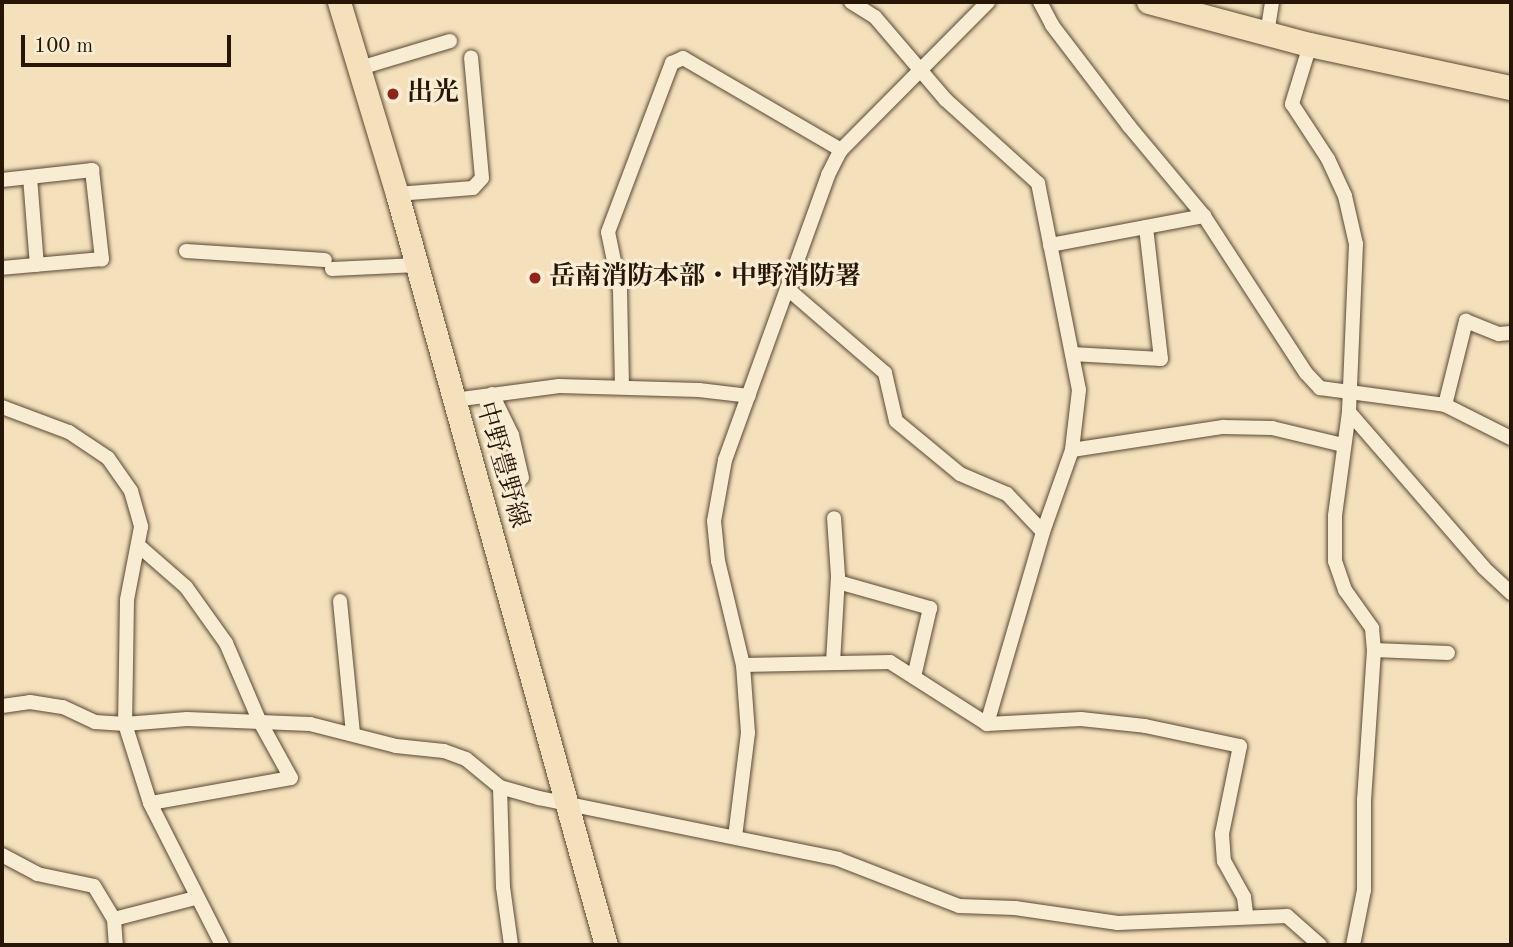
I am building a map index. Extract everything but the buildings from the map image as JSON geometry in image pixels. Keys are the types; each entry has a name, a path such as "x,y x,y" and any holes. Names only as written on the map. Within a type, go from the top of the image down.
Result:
{"highway":[{"path":"1149,2 1310,45 1511,88"}],"main road":[{"name":"中野豊野線","path":"340,2 418,265 569,802 606,945"}],"street":[{"path":"851,2 875,17 946,100 1038,183 1079,390 1072,450 1043,531 987,724"},
{"path":"735,837 748,733 743,664 718,561 714,521 725,460 789,290 828,175 841,150 988,2"},
{"path":"1040,2 1052,26 1121,116 1204,216 1306,373 1320,388 1445,405 1511,438"},
{"path":"1267,34 1272,2"},
{"path":"360,68 450,41"},
{"path":"1310,45 1293,104 1328,159 1345,196 1356,244 1349,412 1335,516 1335,561 1345,590 1372,628 1374,650 1364,890 1353,945"},
{"path":"397,194 473,188 482,178 471,58"},
{"path":"622,386 620,290 608,232 672,63 683,58 841,150"},
{"path":"2,180 92,170 102,259 2,268"},
{"path":"30,177 37,265"},
{"path":"1050,245 1204,216"},
{"path":"1072,354 1161,359 1146,227"},
{"path":"186,251 328,265 418,265"},
{"path":"789,290 885,373 896,421 960,474 1007,495 1043,531"},
{"path":"1445,405 1466,321 1499,334 1511,333"},
{"path":"454,400 559,386 622,386 749,396"},
{"path":"492,394 512,435 522,478"},
{"path":"2,407 69,432 108,458 131,491 141,527 127,600 125,724 150,803 195,898 222,945"},
{"path":"1349,412 1484,568 1511,593"},
{"path":"1072,450 1223,427 1272,428 1343,445"},
{"path":"833,663 838,582 834,518"},
{"path":"139,546 186,587 226,643 259,720 291,778 150,803"},
{"path":"838,582 930,608 914,677"},
{"path":"340,601 353,733"},
{"path":"1374,650 1448,653"},
{"path":"743,664 890,662 987,724 1081,719 1145,726 1240,746 1222,834 1224,861 1244,897 1246,914"},
{"path":"2,706 30,702 63,707 94,722 125,724 259,720 353,733 396,746 444,751 466,759 500,787 838,859 959,906 1015,908 1118,923 1246,914 1287,916 1320,945"},
{"path":"500,787 503,887 511,945"},
{"path":"2,855 37,874 94,886 114,919 116,945"},
{"path":"114,919 195,898"}],"place":[{"name":"出光","path":"393,94"},
{"name":"岳南消防本部・中野消防署","path":"535,278"}]}
